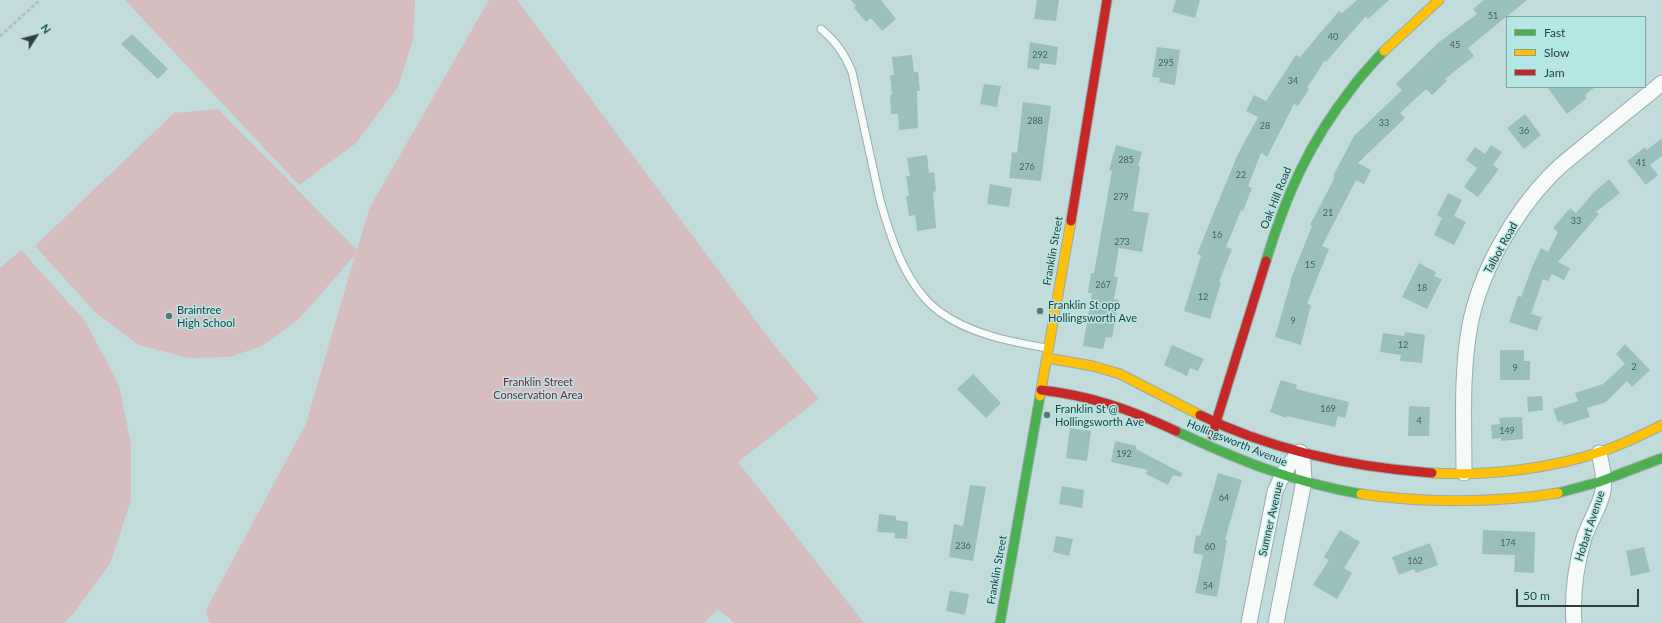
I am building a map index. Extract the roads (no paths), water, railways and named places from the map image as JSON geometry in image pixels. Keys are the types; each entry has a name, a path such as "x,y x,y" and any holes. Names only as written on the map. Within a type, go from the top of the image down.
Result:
{"street":[{"name":"Franklin Street","path":"1000,623 1048,353 1107,0"},
{"name":"Oak Hill Road","path":"1209,446 1273,238 1289,193 1301,167 1332,115 1359,78 1386,49 1439,0"},
{"name":"Talbot Road","path":"1464,473 1464,388 1467,345 1470,325 1477,300 1493,260 1520,215 1550,176 1662,83"},
{"name":"Hollingsworth Avenue","path":"1048,353 1118,374 1216,422 1273,444 1300,452 1358,465 1393,470 1425,473 1464,473 1485,476 1536,468 1567,462 1599,453 1626,442 1662,424"},
{"name":"Hollingsworth Avenue","path":"1041,390 1086,397 1113,405 1249,464 1304,482 1383,498 1429,501 1486,496 1550,494 1576,489 1662,458"},
{"name":"Sumner Avenue","path":"1249,623 1273,501 1282,475 1292,460 1300,452"},
{"path":"1276,623 1304,482 1300,452"},
{"name":"Hobart Avenue","path":"1574,623 1574,596 1578,560 1588,526 1602,496 1604,480 1599,453"}],"lane":[{"path":"821,29 837,43 848,61 886,220 900,256 917,287 927,300 940,312 962,324 1048,353"}],"place":[{"name":"Franklin St opp Hollingsworth Ave","path":"1040,311"},
{"name":"Braintree High School","path":"169,316"},
{"name":"Franklin St @ Hollingsworth Ave","path":"1047,415"}],"park label":[{"name":"Franklin Street Conservation Area","path":"538,388"}]}
